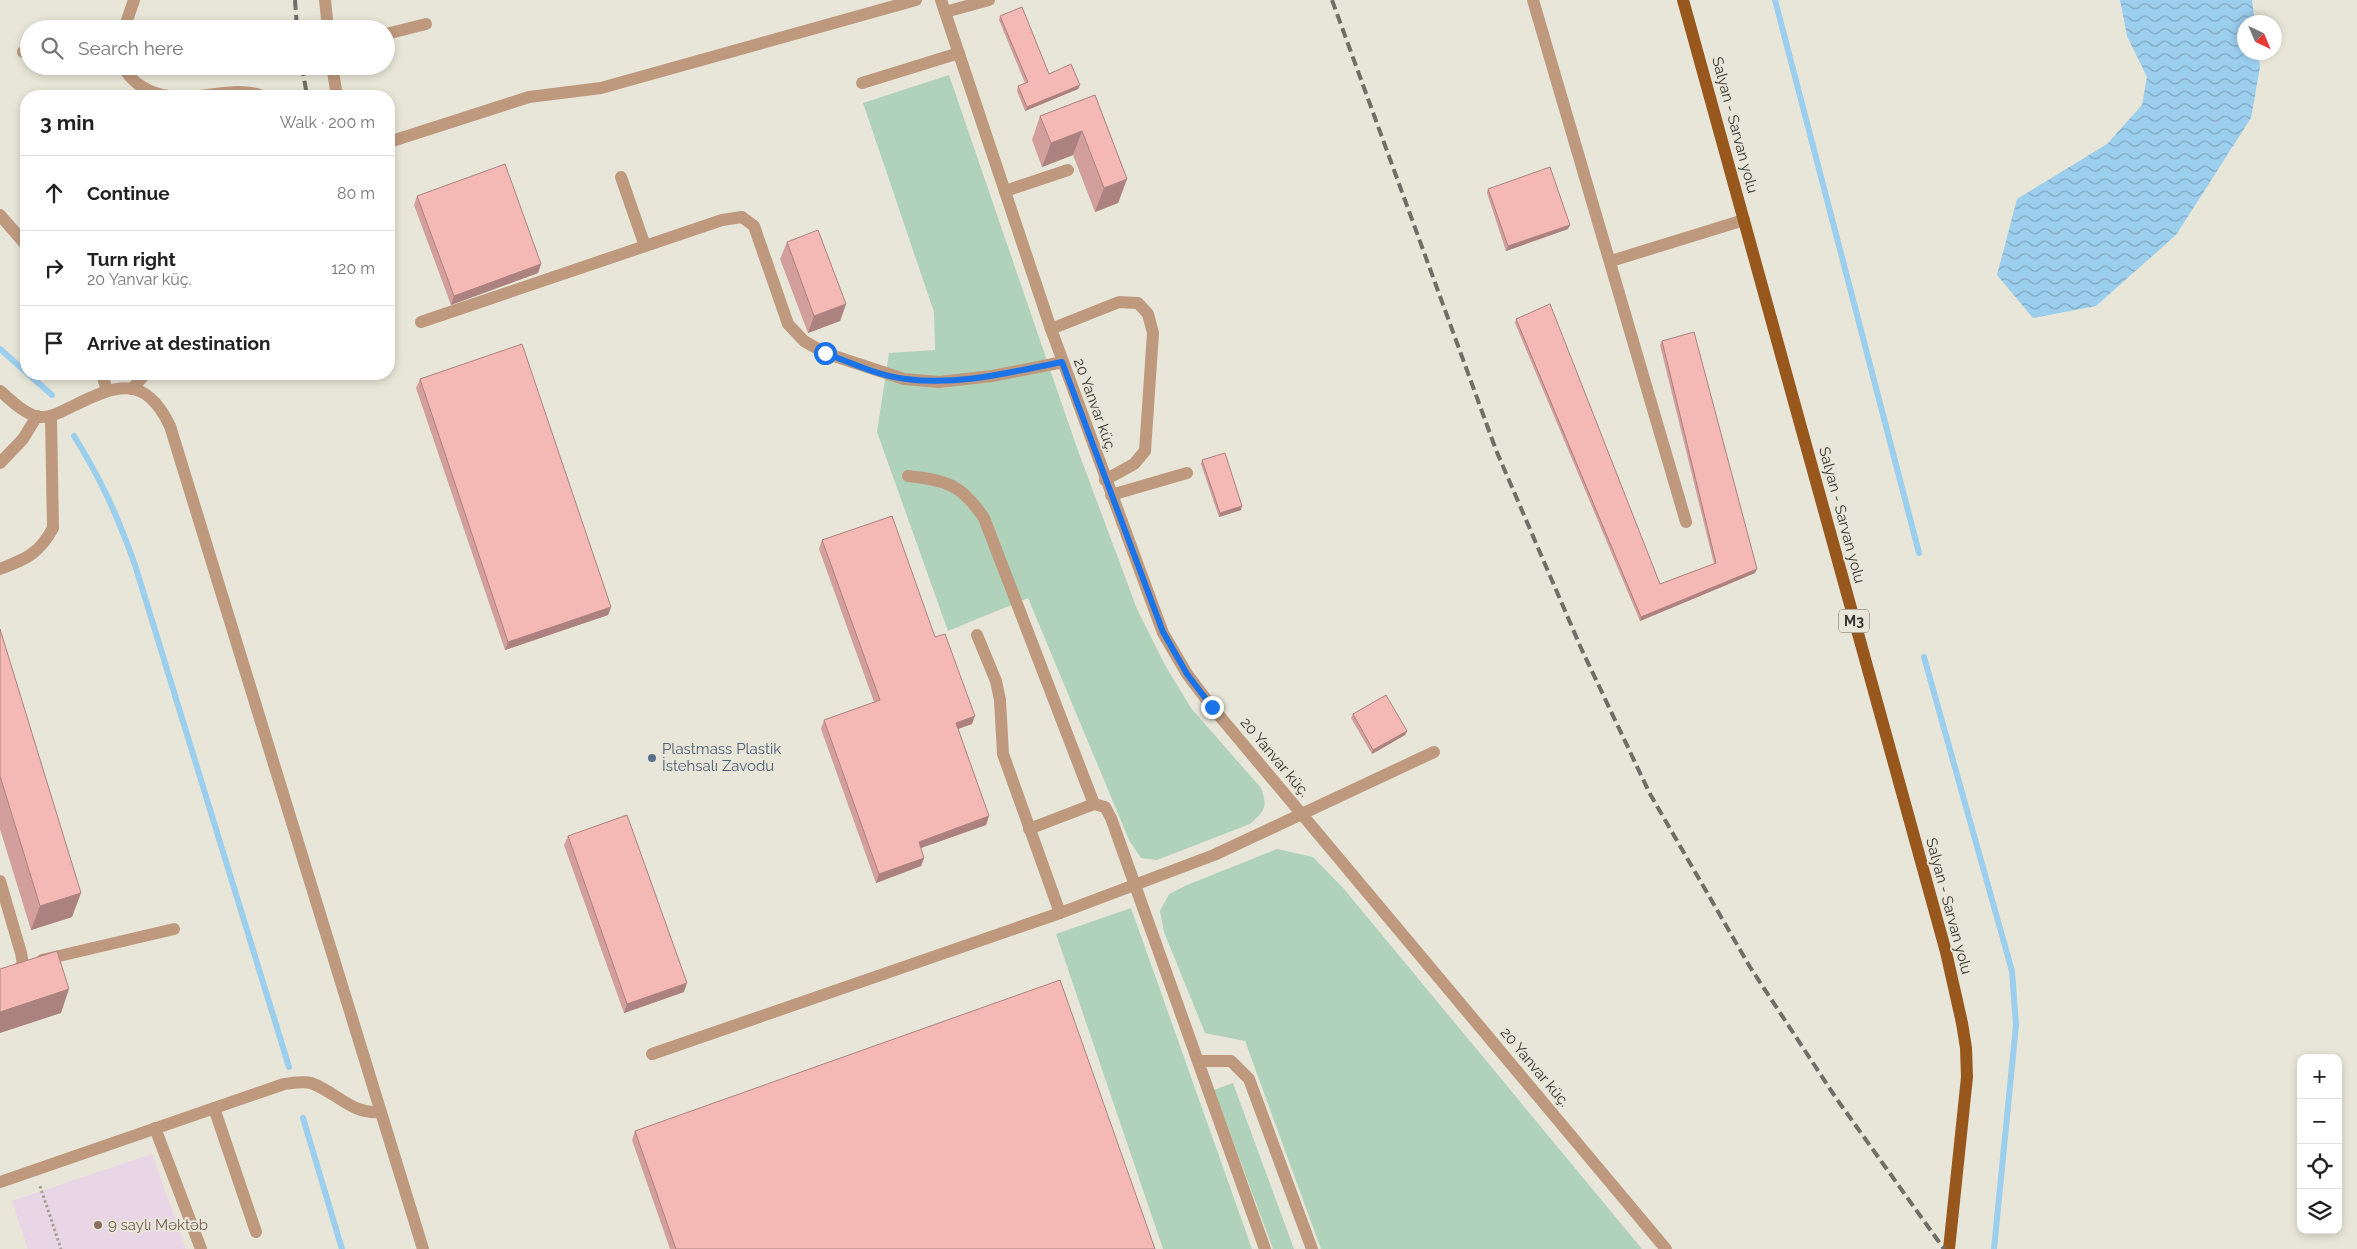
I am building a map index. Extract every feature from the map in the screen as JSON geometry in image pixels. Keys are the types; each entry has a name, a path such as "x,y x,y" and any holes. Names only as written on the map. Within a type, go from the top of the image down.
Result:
{"main road":[{"name":"Salyan - Sarvan yolu","path":"1683,0 1946,952 1962,1023 1966,1048 1965,1106 1949,1249"}],"street":[{"path":"127,20 134,0"},
{"path":"325,0 327,20"},
{"path":"395,140 529,97 601,88 916,0"},
{"path":"943,6 989,0"},
{"path":"1533,0 1686,522"},
{"name":"20 Yanvar küç.","path":"943,6 1062,362 1105,480 1163,632 1187,674 1212,707 1666,1249"},
{"path":"395,32 426,24"},
{"path":"862,83 959,53"},
{"path":"128,75 144,88 150,90"},
{"path":"334,75 336,90"},
{"path":"1005,191 1068,170"},
{"path":"621,177 645,246"},
{"path":"0,215 20,237"},
{"path":"421,322 722,220 742,217 754,226 788,324 804,341 833,356 904,379 939,382 992,376 1062,362"},
{"path":"1611,261 1744,220"},
{"path":"1051,329 1119,302 1138,304 1148,314 1153,332 1145,451 1134,464 1105,480"},
{"path":"104,380 107,391"},
{"path":"132,389 139,380"},
{"path":"0,391 23,410 37,416 50,417 107,391 118,388 132,389 150,396 161,408 170,426 423,1249"},
{"path":"0,463 24,439 37,416"},
{"path":"0,570 30,557 45,544 53,528 50,417"},
{"path":"1111,495 1187,473"},
{"path":"908,476 933,478 951,484 971,498 984,518 1094,804"},
{"path":"977,635 996,681 1000,700 1003,754 1060,913"},
{"path":"652,1054 1060,913 1214,855 1303,815 1434,752"},
{"path":"1029,829 1094,804 1105,807 1111,818 1136,885 1264,1249"},
{"path":"0,881 23,964"},
{"path":"0,977 16,972 23,964 174,929"},
{"path":"1198,1061 1231,1061 1249,1079 1312,1249"},
{"path":"0,1182 284,1084 309,1082 355,1109 380,1112"},
{"path":"214,1108 256,1232"},
{"path":"155,1128 201,1249"}],"path":[{"path":"34,1169 60,1249"}],"shaded area":[{"name":"9 saylı Məktəb","path":"152,1154 186,1249 28,1249 12,1201"}],"green space":[{"path":"949,75 1077,448 1137,609 1165,665 1191,708 1261,788 1263,794 1264,808 1259,816 1250,824 1157,860 1141,858 1129,840 1028,598 948,631 877,432 889,353 935,350 934,312 863,103"},
{"path":"1277,849 1313,857 1344,889 1642,1249 1321,1249 1245,1041 1205,1033 1164,932 1160,911 1169,894"},
{"path":"1131,908 1252,1249 1163,1249 1056,934"},
{"path":"1233,1083 1294,1249 1273,1249 1214,1090"}],"water":[{"path":"2120,0 2252,0 2254,15 2237,15 2237,60 2259,60 2260,67 2251,118 2176,235 2096,306 2033,318 1997,275 2017,199 2107,144 2142,105 2147,77 2127,36"}],"building":[{"path":"1022,7 1049,74 1071,64 1080,85 1027,107 1018,86 1028,82 1000,16"},
{"path":"1095,95 1127,179 1104,188 1082,131 1051,143 1040,116"},
{"path":"505,164 541,264 454,296 417,196"},
{"path":"1550,167 1570,225 1508,246 1488,189"},
{"path":"818,230 846,304 814,316 787,242"},
{"path":"1550,304 1660,584 1716,563 1662,341 1694,332 1757,569 1641,617 1516,319"},
{"path":"522,344 611,607 508,642 420,379"},
{"path":"1225,453 1242,506 1220,513 1202,460"},
{"path":"892,516 935,637 945,634 975,716 956,723 989,816 919,842 924,858 879,874 824,720 880,700 822,540"},
{"path":"0,629 81,893 40,906 0,776"},
{"path":"1386,695 1407,731 1373,750 1353,714"},
{"path":"627,815 687,983 627,1004 568,836"},
{"path":"57,951 69,989 0,1012 0,969"},
{"path":"1060,980 1155,1249 676,1249 635,1131"}],"waterway":[{"path":"1775,0 1919,553"},
{"path":"0,349 20,367"},
{"path":"35,380 52,395"},
{"path":"74,436 93,468 108,499 135,565 289,1067"},
{"path":"1924,657 2012,971 2016,1025 1994,1249"},
{"path":"303,1118 342,1249"}],"railway":[{"path":"295,0 296,20"},
{"path":"1332,0 1496,450 1581,648 1650,794 1750,967 1836,1098 1944,1249"},
{"path":"304,75 306,90"}],"place":[{"name":"Plastmass Plastik İstehsalı Zavodu","path":"652,758"},
{"name":"9 saylı Məktəb","path":"98,1225"}],"route":[{"path":"825,353 904,379 939,382 992,376 1062,362 1163,632 1187,674 1212,707"}]}
